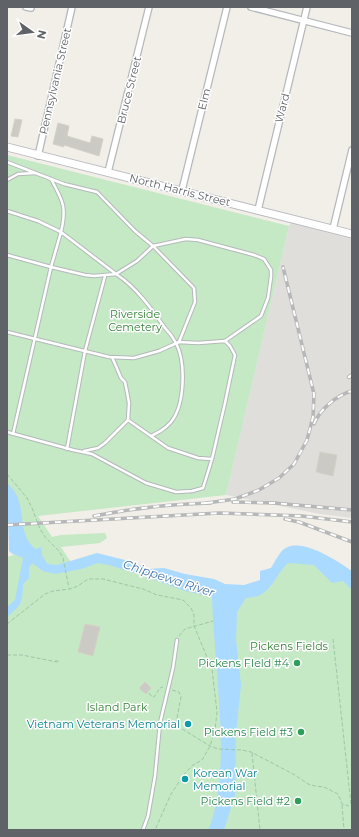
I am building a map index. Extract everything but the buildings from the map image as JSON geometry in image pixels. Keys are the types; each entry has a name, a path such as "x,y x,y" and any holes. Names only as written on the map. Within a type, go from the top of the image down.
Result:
{"street":[{"path":"26,7 31,7"},
{"name":"Pennsylvania Street","path":"38,156 72,7"},
{"name":"Bruce Street","path":"108,172 149,7"},
{"name":"Elm","path":"182,190 227,7"},
{"path":"252,7 352,33"},
{"name":"Ward","path":"258,210 307,7"},
{"name":"North Harris Street","path":"7,147 352,234"},
{"path":"332,229 352,150"}],"lane":[{"path":"7,162 64,184 97,192 194,288 195,302 177,343"},
{"path":"7,180 18,174 35,173"},
{"path":"13,434 51,267 64,219 63,202 51,179"},
{"path":"7,211 38,221 61,232 126,280 142,297 177,343 182,364 182,395 172,421 162,431 151,436"},
{"path":"7,256 84,275 105,276 116,274 138,261 152,246 186,239 198,240 254,255 264,259 271,270 268,298 261,316 225,341 177,343 159,351 134,358 112,357 7,332"},
{"path":"67,449 85,351 105,276"},
{"path":"7,432 67,449 92,454 146,483 176,492 192,491 203,488 212,459 235,355 225,341"},
{"path":"81,452 98,448 115,434 128,420 129,404 126,387 112,357"},
{"path":"348,377 352,375"},
{"path":"128,420 162,445 180,453 198,458 212,459"},
{"path":"142,830 148,816 156,776 160,723 173,668 177,640"}],"path":[{"path":"7,474 27,498 40,529 45,537 59,551 63,558 70,589"},
{"path":"7,624 44,594 70,589 78,586 88,578 103,579 143,588 157,595 183,600 191,608 194,615 194,626 212,670 216,712 215,730 210,746 202,760 192,765 186,773 172,794 155,830"},
{"path":"177,640 180,633 185,629 213,621"},
{"path":"333,638 351,804"},
{"path":"7,655 22,655 57,662"},
{"path":"149,693 152,697 154,697 161,687 179,692 182,697 176,723 179,727 210,746 218,749 252,752 295,775 308,784 324,787 334,791 338,794 342,804 344,830"},
{"path":"252,752 260,830"},
{"path":"342,804 349,806"}],"shaded area":[{"path":"293,219 352,233 352,518 320,514 226,495 289,226"}],"green space":[{"path":"7,155 289,226 226,495 38,516 52,537 61,535 105,533 107,538 100,543 61,547 72,564 101,556 185,585 259,590 287,554 307,552 352,585 352,830 7,830 7,557 23,552 16,524 7,525"}],"water":[{"name":"Chippewa River","path":"7,483 18,498 21,507 23,527 27,539 36,549 41,547 42,555 47,564 57,565 97,553 133,562 148,569 164,568 185,574 214,579 225,584 244,585 260,580 260,571 271,568 281,552 288,547 297,546 307,547 317,551 337,561 352,571 352,590 343,581 332,583 314,565 288,563 266,591 259,596 246,598 237,612 236,640 241,685 236,733 235,795 224,830 208,830 213,818 217,798 221,751 212,597 185,591 109,565 98,563 81,569 55,574 43,571 32,563 29,567 29,578 23,584 20,603 7,617 7,607 15,600 23,558 9,551"}],"railway":[{"path":"207,503 235,499 259,490 279,478 294,464 307,440 313,417 314,394 283,267"},
{"path":"314,424 320,413 330,403 352,391"},
{"path":"233,502 274,503 352,510"},
{"path":"94,516 152,507 211,503"},
{"path":"7,525 219,513 302,516 352,522"},
{"path":"285,519 299,522 352,542"}],"place":[{"name":"Pickens FIeld #4","path":"297,663"},
{"name":"Vietnam Veterans Memorial","path":"188,724"},
{"name":"Pickens Field #3","path":"301,732"},
{"name":"Korean War Memorial","path":"185,779"},
{"name":"Pickens Field #2","path":"298,801"}],"park label":[{"name":"Riverside Cemetery","path":"135,320"},
{"name":"Pickens Fields","path":"289,646"},
{"name":"Island Park","path":"117,707"}]}
